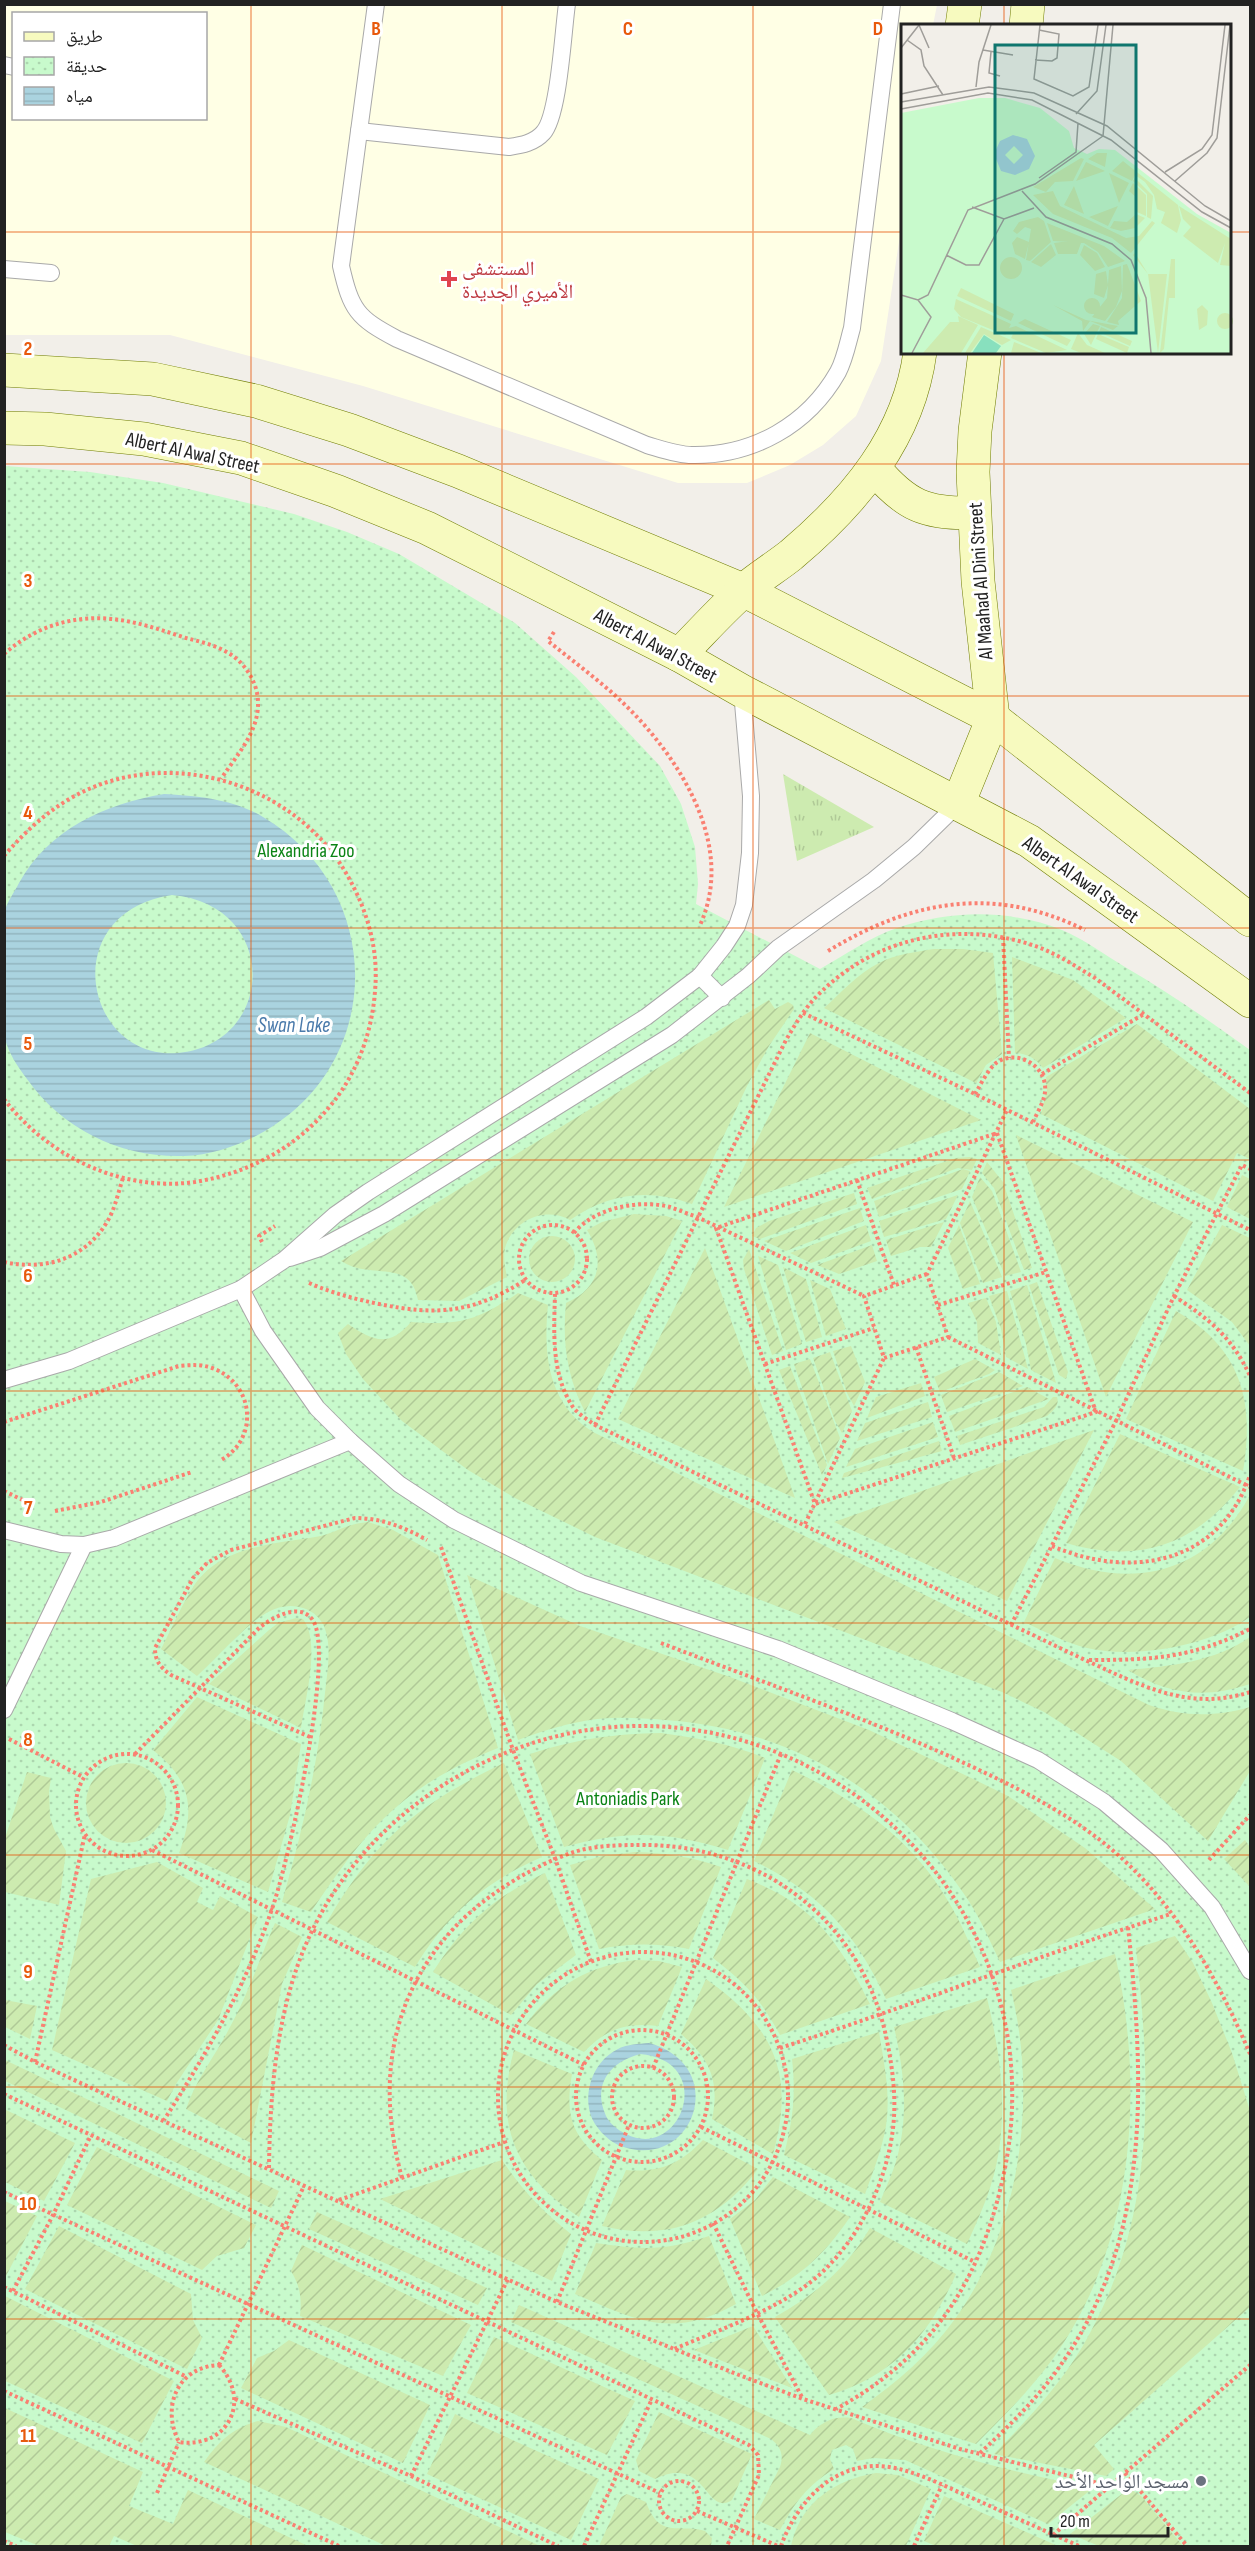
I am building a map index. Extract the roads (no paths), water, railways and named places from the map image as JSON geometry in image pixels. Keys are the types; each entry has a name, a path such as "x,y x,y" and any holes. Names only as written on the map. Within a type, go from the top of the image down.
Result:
{"main road":[{"path":"962,24 965,4"},
{"path":"1026,24 1028,4"},
{"path":"679,655 743,590 791,555 835,514 875,469 893,440 907,408 917,375 920,354"},
{"name":"Al Maahad Al Dini Street","path":"958,804 993,718 984,650 974,513 975,431 985,354"},
{"path":"4,370 153,379 256,401 349,430 458,471 743,590 993,718 1251,920"},
{"name":"Albert Al Awal Street","path":"4,428 45,429 144,439 241,458 336,491 427,528 679,655 742,691 1029,841 1251,1001"},
{"path":"875,469 893,491 918,506 945,513 974,513"}],"lane":[{"path":"376,4 341,266 349,298 368,324 397,339 647,445 691,455 736,451 778,435 813,407 838,370 852,327 892,4"},
{"path":"359,131 509,147 528,144 543,133 552,115 567,4"},
{"path":"4,269 51,273"},
{"path":"4,1380 69,1361 241,1289 284,1260 335,1215 368,1192 646,1017 700,976 737,926 744,905 750,853 751,796 742,691"},
{"path":"284,1260 320,1248 384,1214 672,1035 722,998 778,948 874,880 914,847 958,804"},
{"path":"700,976 722,998"},
{"path":"241,1289 263,1331 288,1370 317,1408 350,1442 399,1484 454,1521 581,1583 778,1649 952,1721 1038,1760 1104,1802 1161,1850 1212,1906 1251,1971"},
{"path":"4,1530 40,1540 84,1545 114,1538 350,1442"},
{"path":"4,1710 84,1545"}],"water":[{"name":"Swan Lake","path":"164,794 202,797 240,806 263,817 303,848 332,886 349,929 355,974 350,1019 333,1062 305,1100 265,1131 236,1145 205,1154 184,1156 138,1152 117,1146 76,1126 58,1113 27,1079 11,1055 4,1032 4,914 19,883 31,864 63,834 100,812 142,798","holes":["172,895 208,904 233,923 248,947 253,974 248,1002 234,1026 210,1044 178,1053 146,1049 121,1034 104,1011 96,984 98,955 110,928 135,907"]},
{"path":"649,2043 674,2055 689,2071 695,2091 694,2111 685,2129 671,2143 651,2150 627,2148 609,2139 595,2124 588,2104 591,2082 601,2063 609,2055 622,2047","holes":["640,2054 664,2061 678,2073 684,2090 683,2107 675,2123 662,2134 646,2139 626,2134 614,2126 606,2116 601,2094 606,2076 620,2063"]}],"place":[{"name":"المستشفى الأميري الجديدة","path":"449,279"},
{"name":"مسجد الواحد الأحد","path":"1201,2481"}],"park label":[{"name":"Alexandria Zoo","path":"306,850"},
{"name":"Antoniadis Park","path":"628,1798"}]}
